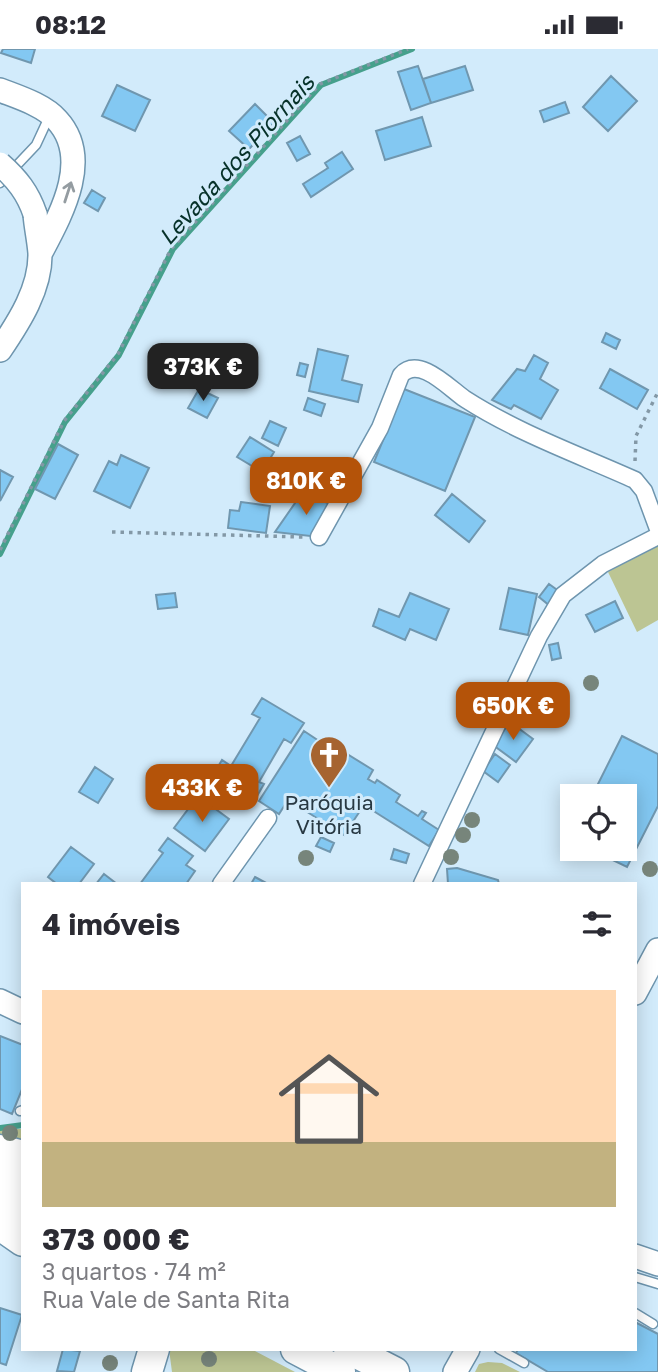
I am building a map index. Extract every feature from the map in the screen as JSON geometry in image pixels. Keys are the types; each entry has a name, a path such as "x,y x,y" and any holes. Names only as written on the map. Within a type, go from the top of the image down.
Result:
{"highway":[{"path":"0,1150 21,1155"},
{"path":"0,1170 21,1181"},
{"path":"0,1199 21,1210"},
{"path":"0,1225 21,1240"},
{"path":"147,1372 153,1351"},
{"path":"155,1351 160,1372"},
{"path":"300,1351 340,1372"},
{"path":"353,1351 394,1372"},
{"path":"383,1351 404,1372"}],"street":[{"path":"0,90 24,99 50,114 60,123 73,152 71,183 58,219 40,254"},
{"path":"0,164 14,176 29,197 35,214 40,254 29,300 0,350"},
{"path":"319,537 380,428 401,375 412,368 431,374 464,398 531,436 635,480 644,491 658,530"},
{"path":"423,882 539,636 563,595 603,564 658,536"},
{"path":"222,882 268,818"},
{"path":"637,989 658,950"},
{"path":"0,1001 21,1011"},
{"path":"637,1257 658,1263"},
{"path":"455,1372 467,1351"}],"lane":[{"path":"0,183 36,145 50,114"},
{"path":"637,1278 658,1284"},
{"path":"637,1314 653,1324"},
{"path":"503,1351 524,1363"}],"path":[{"path":"0,551 64,421 118,354 171,249 320,84 408,49"},
{"path":"635,480 636,436 658,392"},
{"path":"112,533 319,537"}],"green space":[{"path":"658,543 658,620 637,632 608,572"},
{"path":"0,1129 21,1129 21,1142 0,1137"},
{"path":"169,1351 255,1351 295,1372 172,1372"},
{"path":"502,1363 520,1372 475,1372 479,1364"}],"building":[{"path":"3,49 35,49 31,63 1,53"},
{"path":"418,66 431,103 411,110 398,72"},
{"path":"465,66 473,90 431,103 423,79"},
{"path":"611,76 637,101 608,131 583,107"},
{"path":"117,85 150,100 135,131 102,116"},
{"path":"565,102 569,113 544,122 540,111"},
{"path":"255,104 274,123 249,149 229,131"},
{"path":"422,117 431,146 385,160 376,131"},
{"path":"300,136 310,154 297,161 287,143"},
{"path":"342,152 353,169 311,197 303,184 328,168 325,163"},
{"path":"92,190 105,198 98,211 84,203"},
{"path":"606,333 620,340 616,349 602,342"},
{"path":"318,349 348,356 342,380 362,385 358,402 309,391"},
{"path":"534,355 548,363 540,379 558,390 541,419 514,405 511,409 492,400 517,369 525,371"},
{"path":"300,363 308,365 305,377 297,375"},
{"path":"610,369 648,390 637,409 600,388"},
{"path":"199,389 218,398 207,418 188,408"},
{"path":"404,389 475,417 445,491 374,462"},
{"path":"308,398 325,404 321,416 304,410"},
{"path":"270,421 286,428 278,446 262,438"},
{"path":"250,437 274,452 262,472 237,457"},
{"path":"58,444 78,455 55,499 35,489"},
{"path":"121,455 149,468 130,508 94,491 109,461 117,465"},
{"path":"0,470 13,477 0,501"},
{"path":"302,493 333,505 319,537 275,532"},
{"path":"452,494 485,521 469,542 435,515"},
{"path":"241,502 270,506 266,533 228,528 230,510 239,511"},
{"path":"549,584 560,592 550,606 539,597"},
{"path":"509,588 537,594 528,635 500,629"},
{"path":"175,593 177,607 158,609 156,595"},
{"path":"410,593 449,609 436,640 410,629 405,640 373,626 379,609 399,617"},
{"path":"615,601 623,618 595,632 586,615"},
{"path":"558,643 561,658 552,660 549,645"},
{"path":"262,698 304,723 291,743 284,739 259,782 264,784 253,803 236,793 242,783 228,776 224,782 213,775 222,760 231,766 260,718 252,714"},
{"path":"510,722 533,739 516,762 493,745"},
{"name":"Paróquia Vitória","path":"304,731 322,743 319,747 326,751 331,744 373,770 368,779 375,783 377,780 400,795 396,802 418,816 422,811 426,813 422,819 439,830 429,846 364,805 344,835 288,800 279,814 259,801"},
{"path":"622,736 658,754 658,806 637,847 637,784 598,784"},
{"path":"495,754 510,765 498,782 483,771"},
{"path":"95,767 113,779 98,803 79,792"},
{"path":"198,796 229,819 205,851 174,828"},
{"path":"321,837 334,843 330,852 316,846"},
{"path":"168,838 193,856 186,865 195,871 187,882 141,882 163,853 159,850"},
{"path":"71,847 94,864 80,882 54,882 48,877"},
{"path":"394,849 409,854 406,863 391,859"},
{"path":"615,861 630,861 627,867"},
{"path":"457,868 498,882 448,882 447,869"},
{"path":"104,874 114,882 98,882"},
{"path":"0,1036 21,1044 21,1092 12,1114 0,1109"},
{"path":"0,1308 21,1315 21,1318 6,1365 0,1363"},
{"path":"637,1323 658,1334 658,1372 548,1372 516,1353 637,1351"},
{"path":"62,1351 80,1351 74,1372 57,1371"}],"waterway":[{"name":"Levada dos Piornais","path":"0,554 65,422 119,355 173,249 321,85 412,49"},
{"name":"Levada dos Piornais","path":"0,1128 21,1125"}],"place":[{"name":"Paróquia Vitória","path":"329,789"}]}
